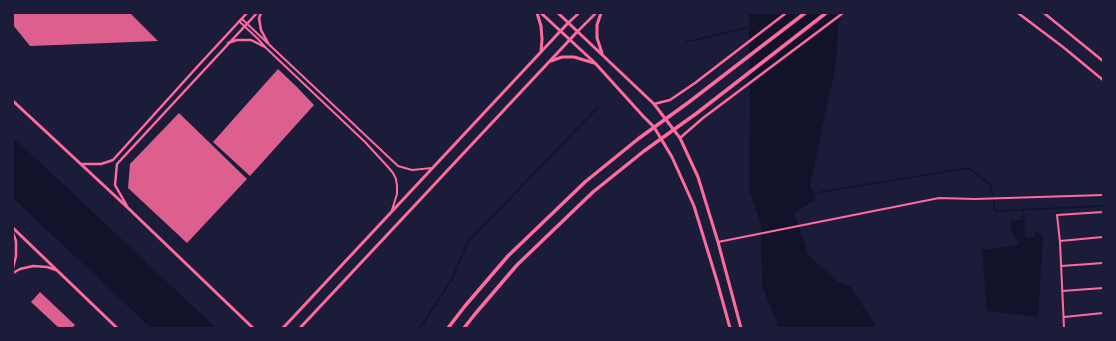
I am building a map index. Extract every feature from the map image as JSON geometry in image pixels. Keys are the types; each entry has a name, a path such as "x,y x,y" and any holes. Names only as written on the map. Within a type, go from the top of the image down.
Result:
{"highway":[{"path":"448,328 508,256 584,182 805,13"},
{"path":"464,328 517,266 593,192 644,151 703,108 826,13"}],"main road":[{"path":"537,13 541,26 541,53"},
{"path":"541,13 595,63 654,127 672,157 694,206 730,328"},
{"path":"558,13 654,104 680,138 698,177 718,242 741,328"},
{"path":"601,13 596,25 597,38 603,55"},
{"path":"283,328 568,23"},
{"path":"300,328 577,32"},
{"path":"550,62 562,57 574,57 595,63"},
{"path":"13,101 82,164 253,328"},
{"path":"13,228 117,328"}],"street":[{"path":"82,164 101,164 113,160 247,13"},
{"path":"128,208 114,185 116,164 256,13"},
{"path":"260,13 261,30 268,43"},
{"path":"568,23 579,13"},
{"path":"577,32 596,13"},
{"path":"654,104 670,100 695,83 786,13"},
{"path":"680,138 712,111 843,13"},
{"path":"1018,13 1103,80"},
{"path":"1044,13 1103,61"},
{"path":"241,20 265,48 365,142 393,173 396,179 397,194 392,212"},
{"path":"245,25 268,43 398,166 412,170 433,168"},
{"path":"228,43 237,40 251,40 265,48"},
{"path":"718,242 939,198 975,199 1103,195"},
{"path":"1064,328 1060,242 1057,215 1103,212"},
{"path":"13,233 16,249 13,268"},
{"path":"1060,242 1103,237"},
{"path":"1061,266 1103,263"},
{"path":"13,274 20,269 33,266 47,267 60,272"},
{"path":"1062,292 1103,288"},
{"path":"1064,317 1103,313"}],"shaded area":[{"path":"749,13 842,13 838,28 836,64 810,185 816,200 794,213 809,256 838,282 851,287 877,328 779,328 762,285 761,224 749,189"},
{"path":"13,137 216,328 151,328 13,198"},
{"path":"1024,219 1025,237 1034,237 1035,230 1043,236 1038,317 987,311 982,250 1019,245 1018,241 1013,237 1010,221"}],"building":[{"path":"13,13 130,13 158,41 30,46 13,25"},
{"path":"278,69 314,105 250,176 213,142"},
{"path":"179,113 247,179 187,243 128,188 130,164"},
{"path":"40,292 75,325 72,328 59,328 31,302"}],"waterway":[{"path":"686,42 750,27"},
{"path":"420,328 452,279 467,243 598,107"},
{"path":"814,195 821,192 968,168 991,185 995,211 1103,206"},
{"path":"1023,210 1024,219"}]}
